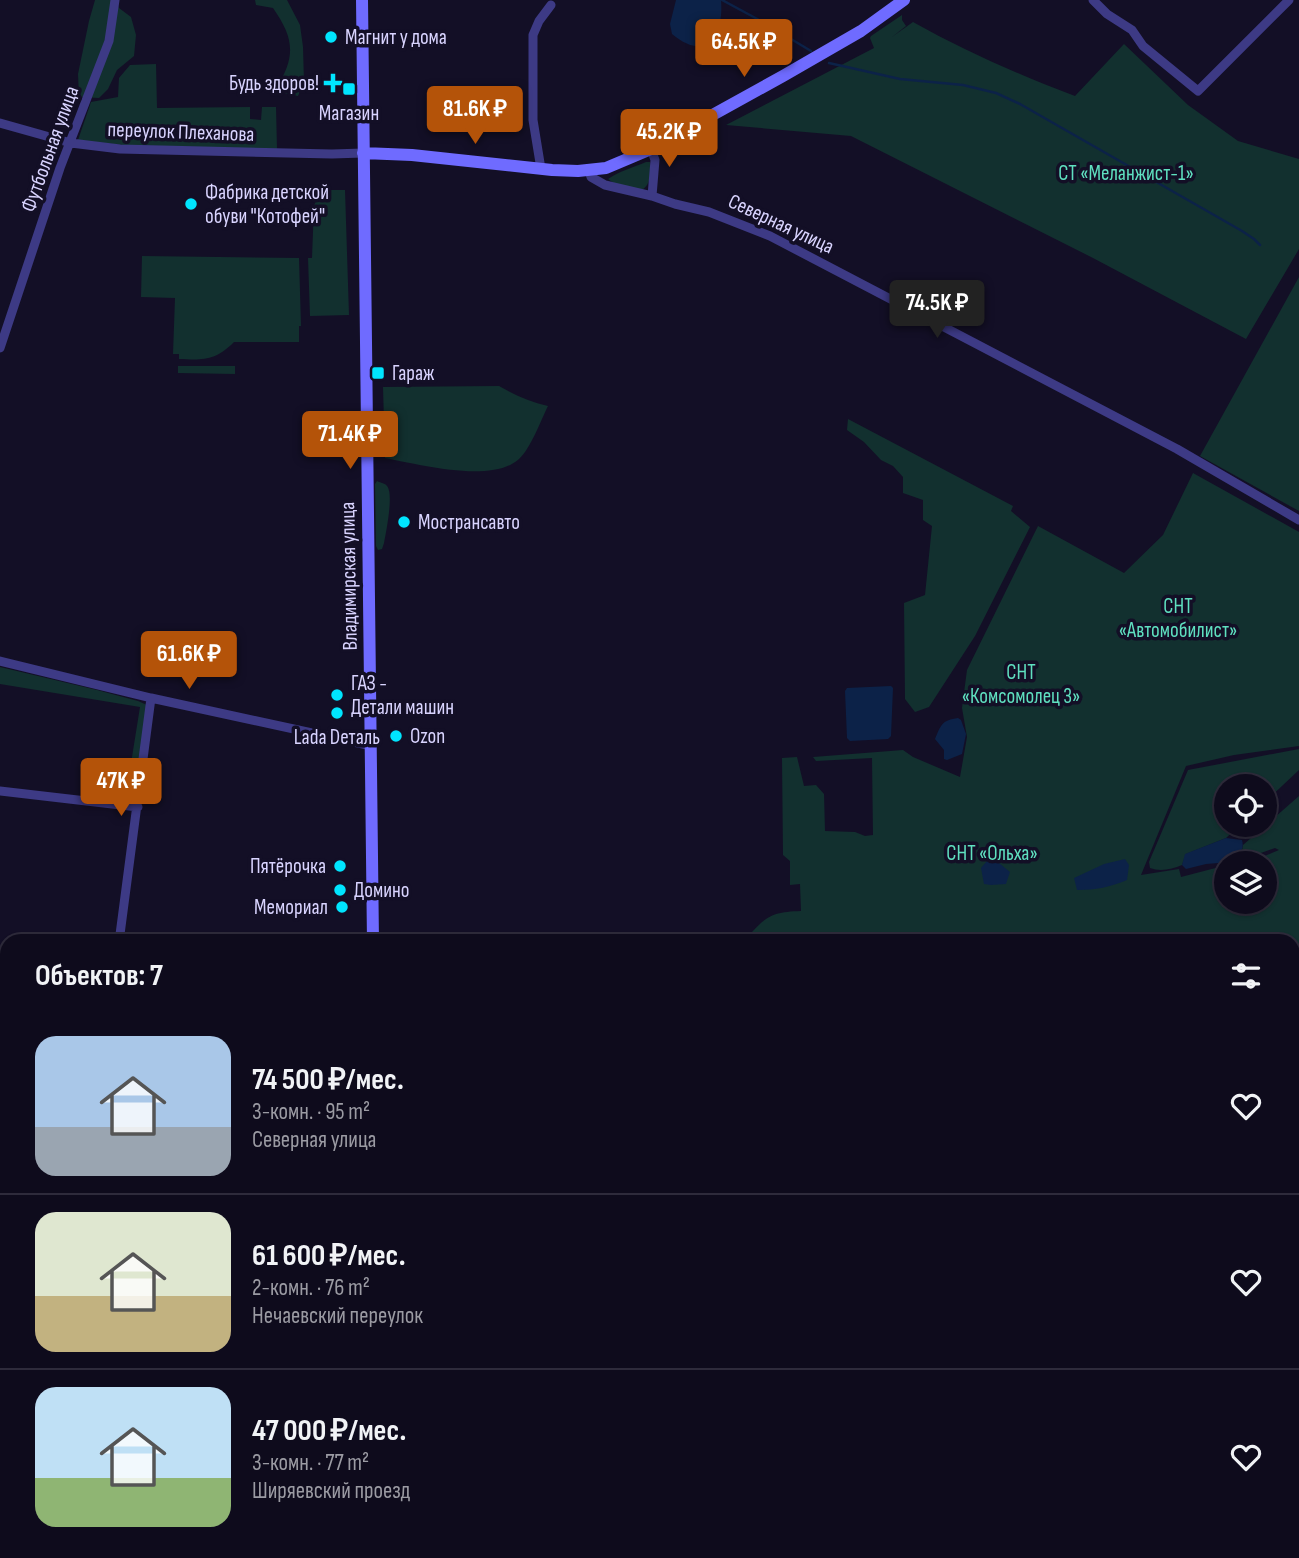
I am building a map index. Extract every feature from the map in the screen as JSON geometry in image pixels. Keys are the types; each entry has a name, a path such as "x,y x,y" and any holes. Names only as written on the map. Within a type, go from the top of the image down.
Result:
{"street":[{"name":"Футбольная улица","path":"0,348 60,168 109,41 115,0"},
{"name":"Владимирская улица","path":"362,0 373,934"},
{"path":"363,153 412,155 567,171 615,165 651,149 802,65 861,31 888,4 904,0"},
{"path":"1093,0 1107,14 1132,30 1143,46 1198,91 1289,0"},
{"path":"541,169 533,120 533,35 551,5"},
{"name":"переулок Плеханова","path":"0,123 71,143 120,149 347,155 363,153"},
{"path":"651,149 654,160 652,196"},
{"name":"Северная улица","path":"589,170 592,177 605,185 709,212 770,236 1177,449 1299,520"},
{"path":"0,661 151,698 372,746"},
{"path":"121,934 151,698"},
{"path":"0,791 138,807"}],"green space":[{"path":"95,0 116,0 119,8 131,17 136,35 134,56 117,70 108,89 99,98 79,97 78,74"},
{"path":"255,0 287,0 300,25 304,82 298,96 279,92 277,87 290,56 289,38 273,8 256,5"},
{"name":"СТ «Меланжист-1»","path":"902,15 906,26 892,37 913,22 993,62 1075,96 1124,44 1188,105 1238,141 1299,159 1299,249 1246,339 1093,258 851,136 726,125 874,48 871,36"},
{"path":"156,64 157,108 250,107 250,119 261,120 262,107 276,107 277,149 122,145 78,140 91,102 118,97 119,78 130,65"},
{"path":"650,162 650,178 641,190 615,184 608,179 621,172"},
{"path":"345,190 349,315 310,316 308,258 312,258 314,206 319,193"},
{"path":"142,256 299,258 299,342 234,342 221,353 209,358 179,359 179,354 173,354 175,298 141,297"},
{"path":"1299,277 1299,511 1200,456"},
{"path":"178,366 235,366 235,374 178,373"},
{"path":"499,386 548,406 531,442 519,459 507,466 473,471 434,468 385,458 383,387"},
{"path":"848,419 1013,506 1011,511 1030,527 975,636 929,707 915,712 905,699 904,603 925,595 932,526 923,520 923,500 903,493 903,477 847,430"},
{"path":"1193,473 1299,532 1299,746 1234,755 1186,766 1141,875 1179,869 1181,877 1214,868 1214,914 1277,914 1277,851 1279,850 1275,848 1267,851 1242,851 1243,845 1252,837 1277,837 1277,815 1299,796 1299,934 750,934 774,915 801,911 800,884 790,885 790,861 783,855 782,758 797,757 804,786 816,785 824,794 825,831 873,835 872,758 816,761 813,757 903,750 960,777 967,737 962,708 967,670 1038,526 1124,573 1163,535"},
{"path":"377,481 387,486 390,497 384,543 382,549 378,550 375,484"},
{"path":"0,667 147,705 133,803 83,799 84,796 125,801 140,707 0,684"},
{"path":"1299,749 1299,770 1277,791 1277,774 1214,774 1214,837 1227,837 1186,854 1182,865 1166,870 1150,868 1149,862 1188,770"}],"water":[{"path":"676,0 721,0 720,25 711,41 695,46 672,34 670,24"},
{"path":"891,686 891,736 888,739 850,741 847,738 847,688"},
{"path":"958,718 966,734 962,754 947,760 944,759 944,750 935,739 943,724"},
{"path":"1226,838 1242,840 1243,844 1241,851 1214,851 1214,863 1186,869 1182,865 1185,854"},
{"path":"1125,859 1129,865 1127,880 1103,888 1077,890 1074,878 1104,864"},
{"path":"987,861 999,863 1010,872 1006,884 984,884 981,868"}],"waterway":[{"path":"722,0 811,51"},
{"path":"829,63 900,79 963,85 996,93 1020,104 1242,231 1260,245"}],"place":[{"name":"Магнит у дома","path":"331,37"},
{"name":"Будь здоров!","path":"333,83"},
{"name":"Магазин","path":"349,89"},
{"name":"Фабрика детской обуви \"Котофей\"","path":"191,204"},
{"name":"Гараж","path":"378,373"},
{"name":"Мострансавто","path":"404,522"},
{"name":"ГАЗ - Детали машин","path":"337,695"},
{"name":"Lada Dеталь","path":"337,713"},
{"name":"Ozon","path":"396,736"},
{"name":"Пятёрочка","path":"340,866"},
{"name":"Домино","path":"340,890"},
{"name":"Мемориал","path":"342,907"}],"park label":[{"name":"СНТ «Автомобилист»","path":"1178,618"},
{"name":"СНТ «Комсомолец 3»","path":"1021,684"},
{"name":"СНТ «Ольха»","path":"992,853"}]}
